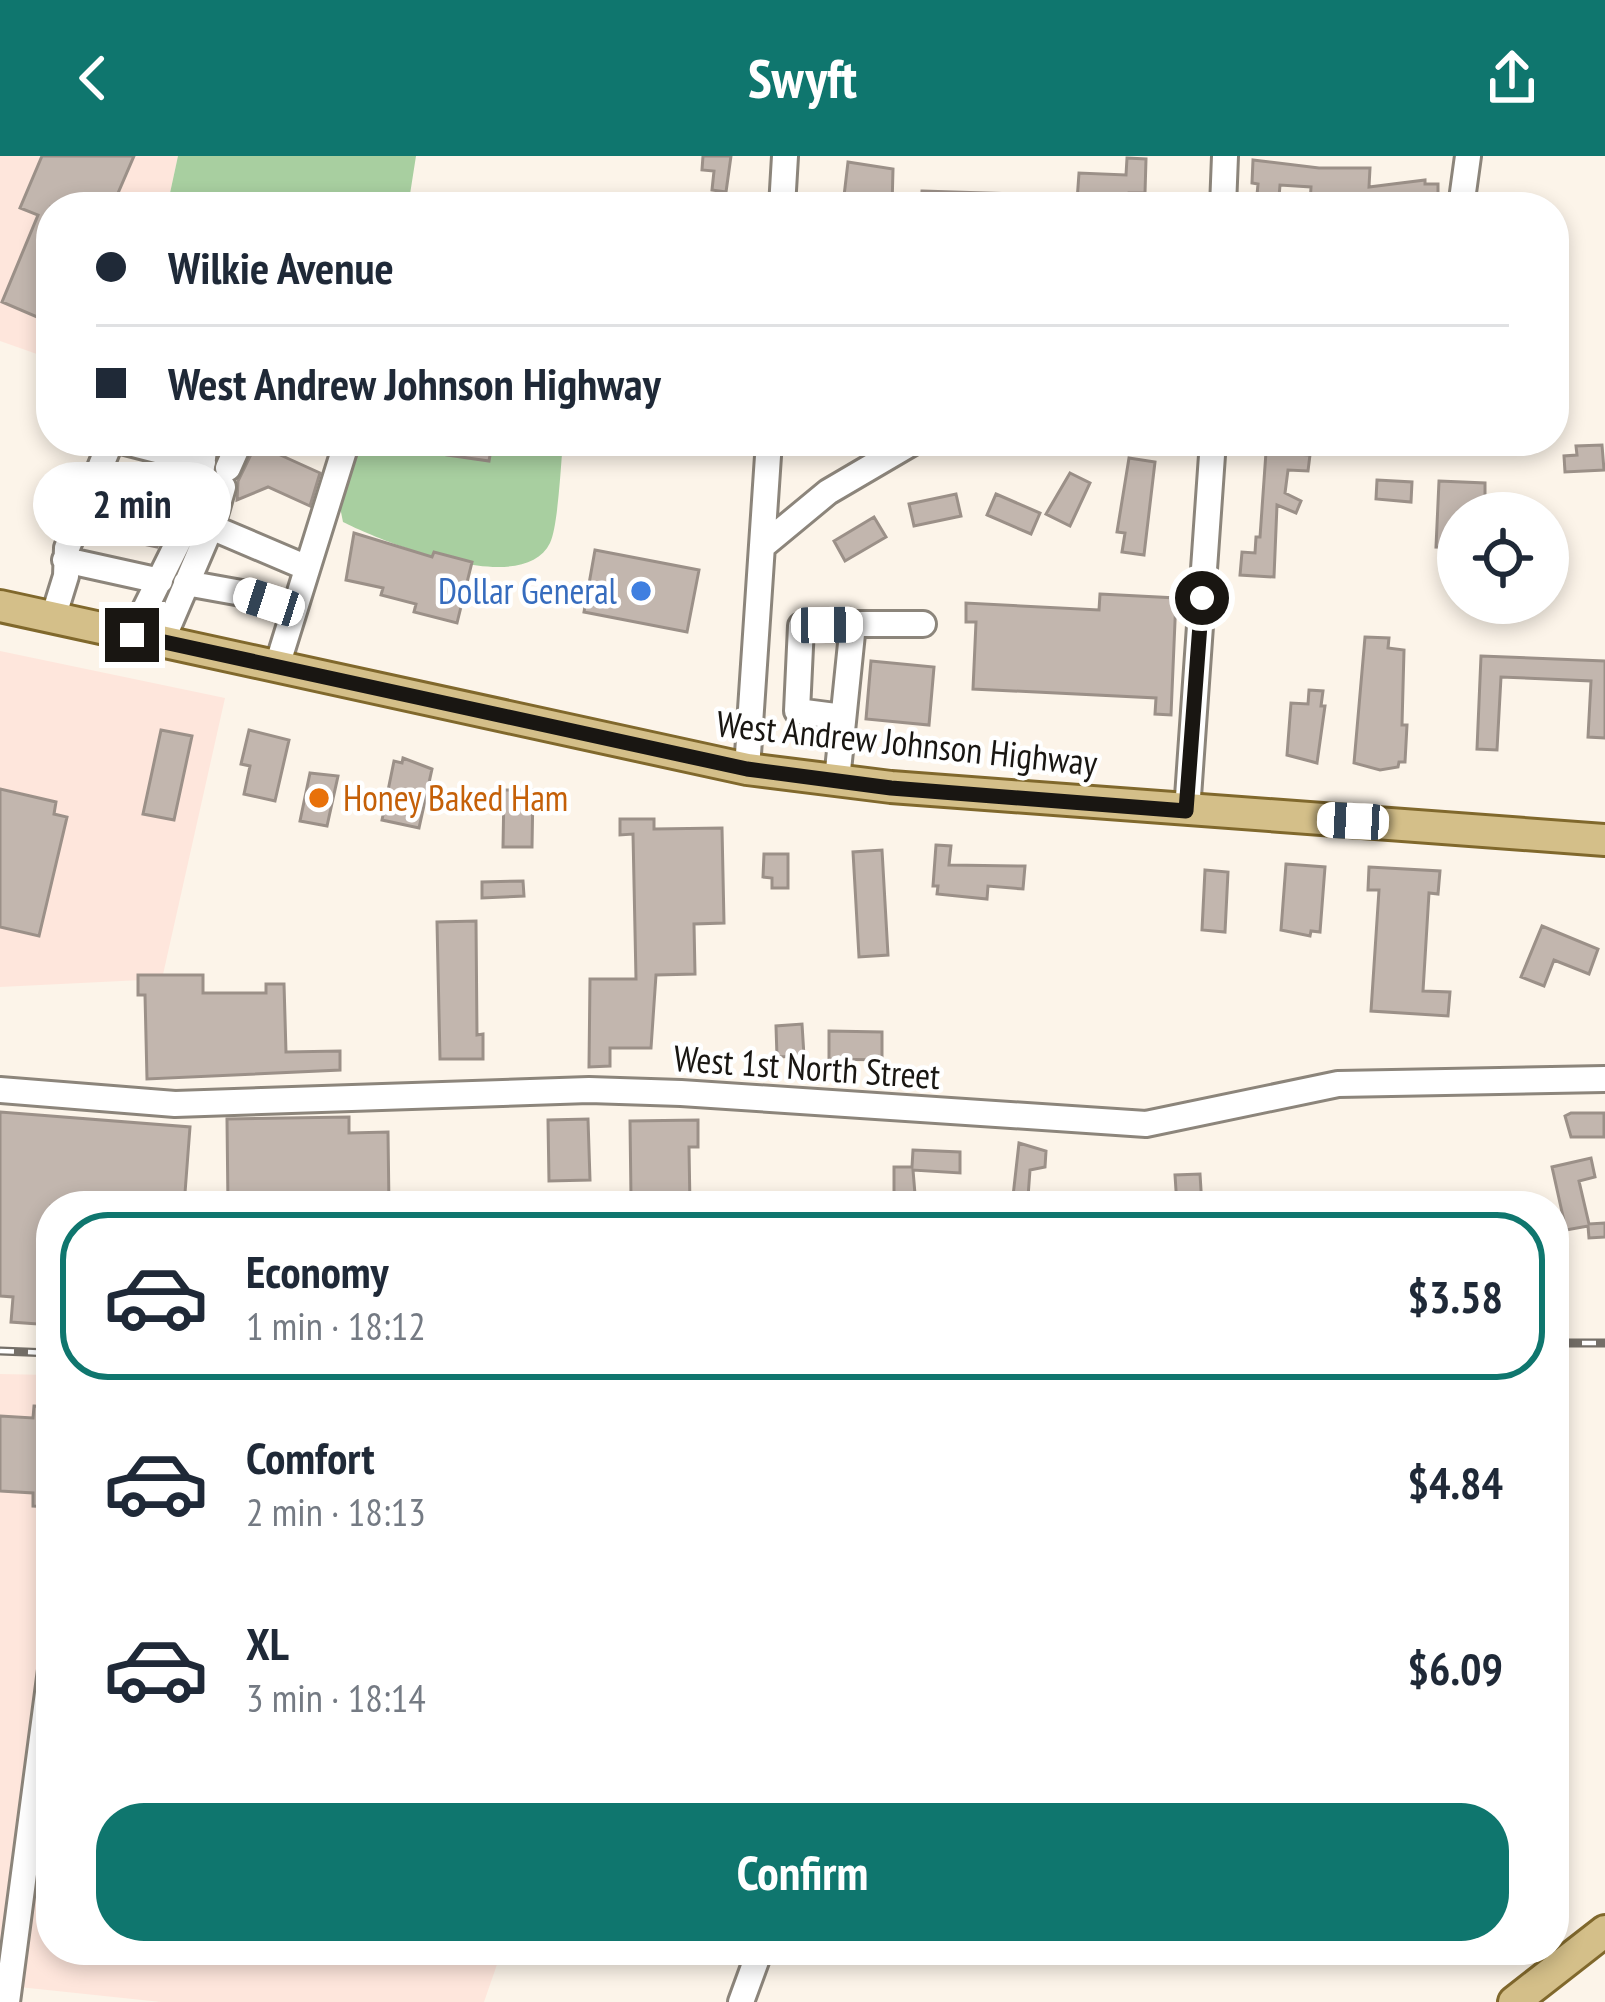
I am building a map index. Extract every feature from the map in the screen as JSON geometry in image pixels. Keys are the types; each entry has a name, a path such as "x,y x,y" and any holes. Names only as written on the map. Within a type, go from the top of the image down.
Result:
{"main road":[{"name":"West Andrew Johnson Highway","path":"0,606 747,769 1186,811 1605,840"},
{"path":"1569,1959 1605,1931"},
{"path":"1514,2002 1561,1965"}],"street":[{"path":"783,192 784,156"},
{"path":"1223,192 1225,156"},
{"path":"1463,192 1468,156"},
{"path":"53,617 66,576 65,560 105,456"},
{"path":"180,456 215,465"},
{"path":"278,666 342,456"},
{"path":"747,769 768,456"},
{"path":"764,545 828,492 889,456"},
{"path":"1186,811 1212,456"},
{"path":"173,582 211,526 215,465"},
{"path":"147,638 173,582 215,465"},
{"path":"211,526 305,568"},
{"path":"65,560 247,594 292,613"},
{"path":"836,781 853,624"},
{"path":"843,717 796,711 801,626 923,624"},
{"name":"West 1st North Street","path":"0,1090 175,1104 589,1090 1146,1124 1338,1084 1605,1079"},
{"path":"7,2002 36,1783"},
{"path":"741,2002 755,1965"}],"shaded area":[{"path":"0,156 178,156 170,192 36,192 36,354 0,341"},
{"path":"0,651 225,698 162,979 0,987"},
{"path":"0,1374 36,1375 36,1965 497,1965 484,2002 161,2002 0,1985"}],"green space":[{"path":"178,156 416,156 410,192 170,192"},
{"path":"351,456 562,456 550,543 535,559 512,566 451,561 388,542 343,522 340,507"}],"building":[{"path":"42,156 134,156 118,192 36,192 36,214 20,208"},
{"path":"703,156 731,156 726,192 712,190 714,171 702,170"},
{"path":"1127,158 1146,159 1145,192 1078,192 1079,173 1126,175"},
{"path":"1253,160 1370,168 1369,187 1425,180 1425,184 1438,184 1438,192 1311,192 1311,187 1280,185 1279,192 1257,192 1258,184 1252,183"},
{"path":"848,162 893,169 892,192 844,192"},
{"path":"36,220 36,317 2,302"},
{"path":"1602,445 1604,470 1565,472 1564,456 1577,455 1576,446"},
{"path":"250,456 282,456 320,473 310,506 268,487 237,500 238,481"},
{"path":"1266,456 1310,456 1308,471 1288,470 1285,493 1301,501 1296,513 1277,505 1274,577 1240,575 1242,552 1255,553 1256,537 1260,537"},
{"path":"1129,458 1155,462 1144,555 1122,552 1125,533 1117,532"},
{"path":"117,470 183,485 157,547 91,533"},
{"path":"1070,473 1090,483 1070,526 1046,514"},
{"path":"1377,480 1412,482 1411,502 1376,499"},
{"path":"1439,481 1485,483 1485,492 1438,492"},
{"path":"956,494 961,516 914,526 909,504"},
{"path":"996,494 1040,513 1031,534 987,515"},
{"path":"874,517 886,537 845,561 834,541"},
{"path":"354,533 432,557 434,552 472,562 457,623 414,612 416,604 381,595 383,588 346,580"},
{"name":"Dollar General","path":"595,550 699,570 687,632 584,612"},
{"path":"1100,594 1176,598 1171,715 1155,714 1156,698 973,689 976,622 966,622 966,603 1099,610"},
{"path":"1365,637 1389,638 1388,648 1404,650 1402,725 1407,725 1405,762 1398,767 1380,770 1354,763"},
{"path":"1481,656 1605,661 1605,738 1588,737 1591,681 1501,677 1497,750 1477,749"},
{"path":"871,661 934,667 929,725 866,719"},
{"path":"1309,690 1323,691 1321,706 1325,706 1317,763 1287,755 1291,703 1308,704"},
{"path":"161,730 192,736 174,820 143,814"},
{"path":"249,730 289,740 275,801 244,794 250,766 241,764"},
{"path":"403,758 432,769 419,828 382,820 394,761 402,763"},
{"name":"Honey Baked Ham","path":"310,773 338,776 327,826 300,821"},
{"path":"0,789 56,802 54,814 67,817 39,936 0,927"},
{"path":"504,790 533,790 532,847 503,847"},
{"path":"620,819 654,819 654,829 722,828 724,923 694,924 695,974 656,975 651,1048 610,1048 610,1066 589,1067 590,979 636,979 633,834 620,835"},
{"path":"936,845 951,846 949,865 1025,866 1023,889 988,886 987,899 937,894 938,886 933,886"},
{"path":"882,850 888,955 859,957 853,852"},
{"path":"764,854 788,854 788,888 772,888 772,878 763,877"},
{"path":"1286,864 1325,867 1320,932 1311,931 1310,936 1281,930"},
{"path":"1369,867 1440,871 1438,894 1429,893 1423,991 1450,992 1448,1016 1371,1011 1379,890 1368,890"},
{"path":"1205,870 1228,872 1225,932 1202,930"},
{"path":"523,881 524,896 482,898 482,882"},
{"path":"476,921 477,1035 483,1034 483,1059 440,1059 437,922"},
{"path":"1542,926 1598,949 1589,974 1554,960 1544,986 1521,977"},
{"path":"138,975 203,975 203,993 266,993 266,984 284,984 286,1052 340,1051 340,1070 147,1079 145,995 138,995"},
{"path":"802,1024 804,1056 777,1057 776,1026"},
{"path":"829,1031 882,1032 882,1060 829,1059"},
{"path":"0,1112 190,1127 185,1191 36,1191 36,1324 11,1322 13,1297 0,1296"},
{"path":"1604,1113 1604,1137 1571,1137 1565,1116"},
{"path":"349,1117 349,1133 388,1132 389,1191 228,1191 227,1119"},
{"path":"588,1119 590,1180 549,1181 548,1120"},
{"path":"698,1120 698,1147 689,1147 690,1191 631,1191 630,1121"},
{"path":"1019,1143 1046,1151 1045,1167 1030,1170 1028,1191 1014,1191"},
{"path":"913,1150 960,1152 960,1173 913,1170 915,1191 894,1191 894,1167 912,1167"},
{"path":"1591,1158 1595,1177 1579,1181 1589,1224 1605,1223 1605,1237 1589,1238 1588,1226 1569,1229 1569,1191 1557,1191 1552,1167"},
{"path":"1200,1174 1201,1191 1176,1191 1175,1175"},
{"path":"36,1406 36,1506 33,1493 0,1491 0,1416 33,1418"}],"railway":[{"path":"1569,1343 1605,1343"},
{"path":"0,1351 36,1352"}],"place":[{"name":"Dollar General","path":"641,591"},
{"name":"Honey Baked Ham","path":"319,798"}],"route":[{"path":"132,635 747,769 891,788 1186,811 1202,598"}]}
